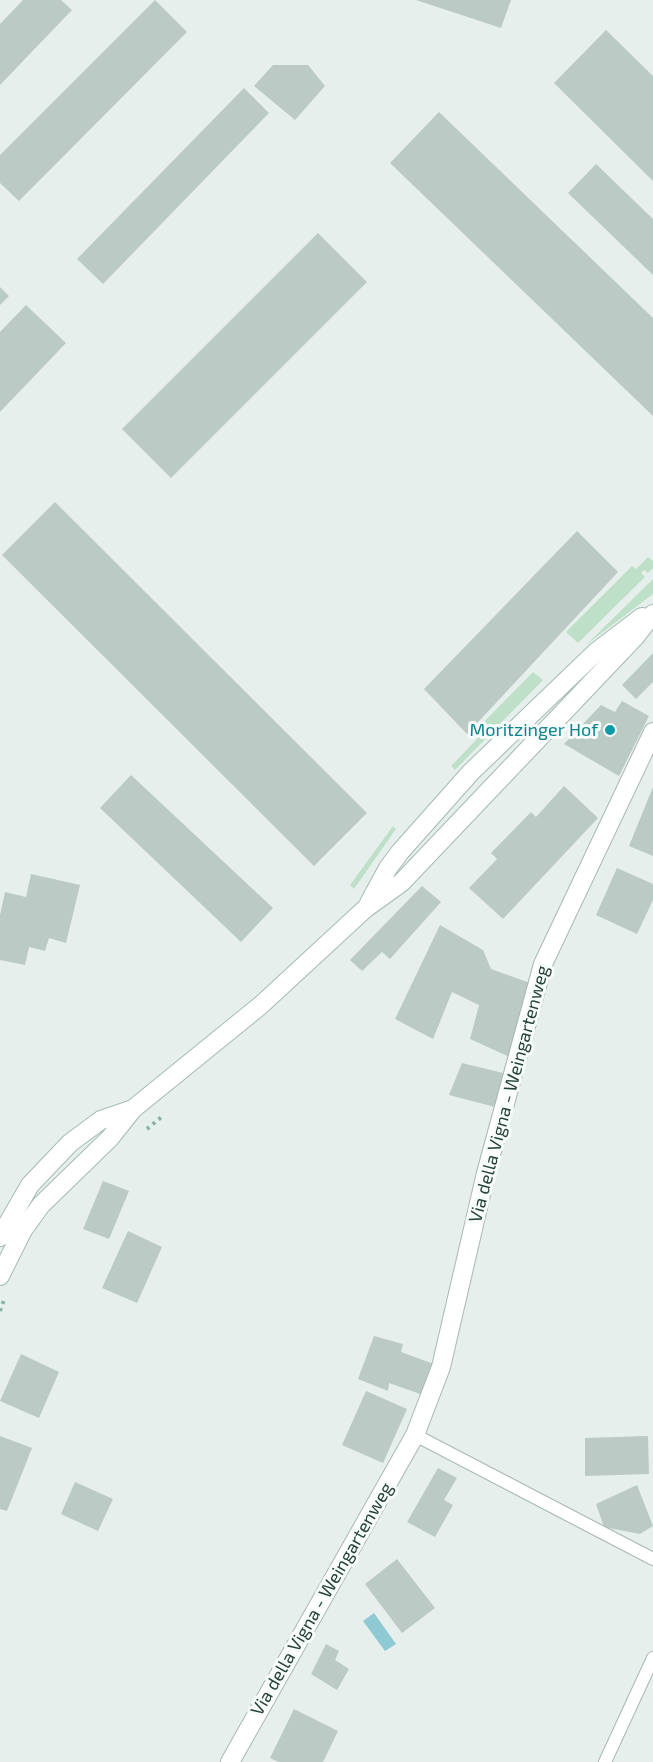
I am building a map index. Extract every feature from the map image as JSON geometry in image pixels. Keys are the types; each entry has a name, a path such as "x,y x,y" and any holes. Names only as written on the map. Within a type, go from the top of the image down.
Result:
{"main road":[{"path":"366,908 388,868 400,852 471,772 596,652 653,608"},
{"path":"0,1276 23,1230 60,1183 110,1138 133,1109 261,1005 366,908 401,883 635,637 653,614"},
{"name":"Via della Vigna - Weingartenweg","path":"230,1762 415,1435 441,1367 486,1173 543,964 653,732"},
{"path":"0,1237 30,1185 70,1143 101,1120 133,1109"}],"lane":[{"path":"415,1435 653,1559"},
{"path":"605,1762 653,1658"}],"green space":[{"path":"648,557 653,561 653,568 648,573 644,570 641,573 645,577 578,643 566,632 632,566 636,569"},
{"path":"653,579 653,594 586,645"},
{"path":"533,672 543,680 455,770 451,766 481,735 476,730"},
{"path":"393,826 396,829 354,889 350,885"}],"water":[{"path":"374,1613 396,1644 385,1651 363,1621"}],"building":[{"path":"23,0 61,0 72,10 0,85 0,24"},
{"path":"155,0 187,32 19,201 0,183 0,155"},
{"path":"416,0 511,0 501,28"},
{"path":"606,30 653,76 653,181 554,83"},
{"path":"273,65 308,65 325,86 295,120 254,86"},
{"path":"244,88 269,113 103,284 77,259"},
{"path":"439,112 653,318 653,416 390,163"},
{"path":"596,164 653,219 653,275 568,193"},
{"path":"318,233 367,282 171,478 122,429"},
{"path":"0,287 9,296 0,305"},
{"path":"26,305 66,343 0,412 0,332"},
{"path":"55,502 367,813 314,866 2,555"},
{"path":"577,531 618,572 467,734 424,689"},
{"path":"653,653 653,682 636,699 622,685"},
{"name":"Moritzinger Hof","path":"622,701 649,716 619,776 564,744 601,705 615,712"},
{"path":"131,775 273,908 241,942 100,808"},
{"path":"564,786 598,818 503,919 469,888 497,859 491,853 531,812 536,817"},
{"path":"653,787 653,856 629,846"},
{"path":"617,868 653,884 653,900 637,934 596,915"},
{"path":"31,874 80,885 66,943 49,938 45,951 29,947 25,965 0,960 0,915 5,892 26,897"},
{"path":"422,886 441,902 390,959 382,952 362,971 350,960"},
{"path":"440,925 483,950 491,969 530,983 512,1058 470,1039 479,1005 452,992 433,1039 395,1019"},
{"path":"462,1063 503,1073 495,1107 449,1095"},
{"path":"103,1181 129,1191 109,1239 83,1229"},
{"path":"128,1231 162,1247 137,1303 102,1288"},
{"path":"374,1336 403,1344 401,1352 434,1364 423,1395 389,1383 388,1391 358,1379"},
{"path":"21,1354 59,1372 39,1418 0,1401"},
{"path":"366,1391 407,1409 383,1463 342,1445"},
{"path":"0,1436 32,1448 7,1511 0,1509"},
{"path":"648,1436 649,1474 585,1476 585,1438"},
{"path":"438,1468 457,1478 444,1500 453,1505 435,1537 407,1522"},
{"path":"75,1482 113,1499 98,1531 61,1514"},
{"path":"637,1485 653,1526 640,1534 604,1527 596,1504"},
{"path":"397,1559 435,1608 402,1633 365,1584"},
{"path":"326,1644 339,1651 335,1660 349,1669 337,1690 311,1674"},
{"path":"294,1709 338,1731 323,1762 279,1762 270,1758"}],"place":[{"name":"Moritzinger Hof","path":"610,730"}]}
